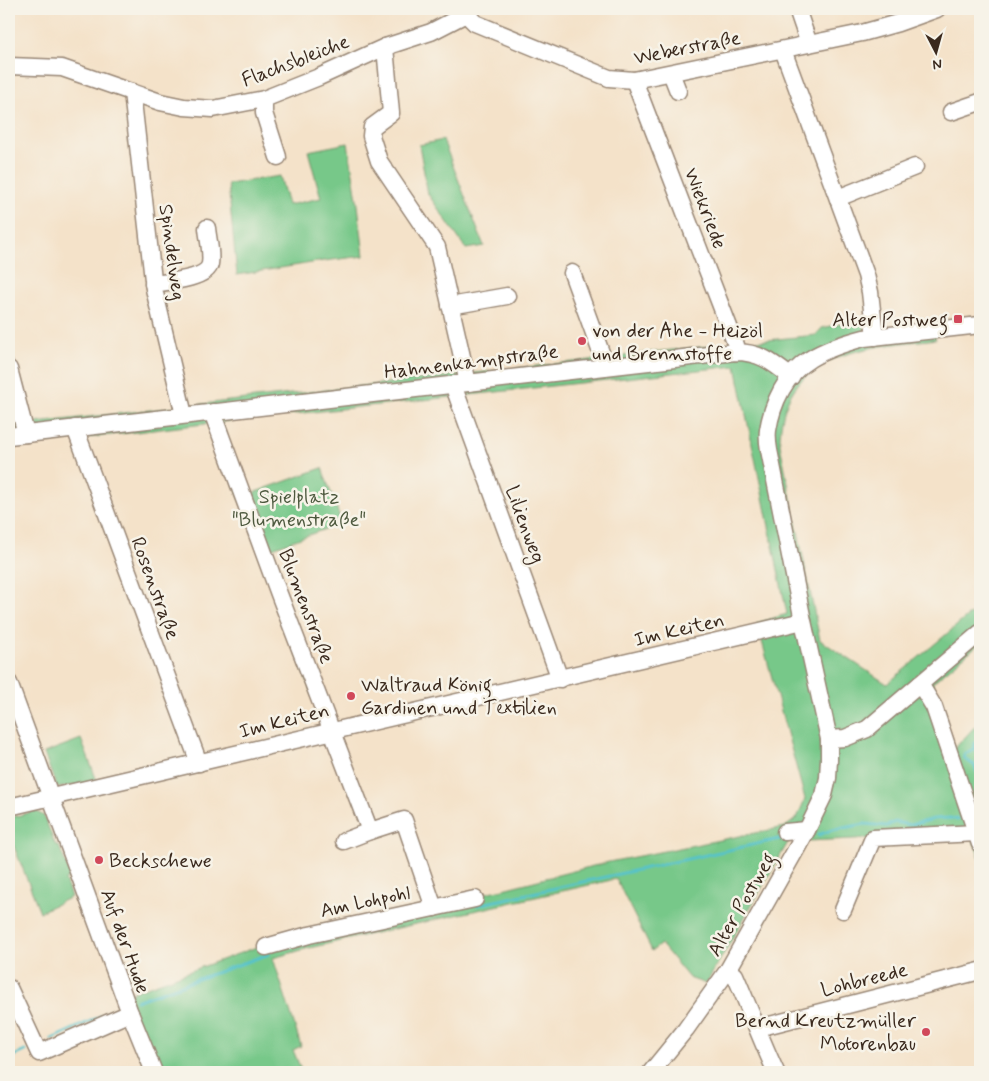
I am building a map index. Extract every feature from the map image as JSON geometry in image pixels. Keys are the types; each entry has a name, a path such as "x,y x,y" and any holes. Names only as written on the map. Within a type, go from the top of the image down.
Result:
{"street":[{"path":"797,9 810,44"},
{"name":"Weberstraße","path":"469,12 475,23 609,78 634,80 862,33 894,16 937,9"},
{"name":"Flachsbleiche","path":"9,66 62,68 175,106 213,109 264,99 319,77 385,47 431,32 469,12"},
{"name":"Lilienweg","path":"385,47 391,113 372,127 371,136 379,161 437,247 450,306 461,384 456,393 560,679"},
{"path":"783,50 866,275 870,292 875,337"},
{"path":"671,72 678,91"},
{"name":"Wiekriede","path":"634,80 736,345 735,352"},
{"name":"Spindelweg","path":"132,92 153,284 184,415"},
{"path":"264,99 264,113 278,158"},
{"path":"951,112 980,102"},
{"path":"838,198 915,167"},
{"path":"153,284 196,276 205,272 210,264 207,228"},
{"path":"572,273 604,367"},
{"path":"450,306 507,296"},
{"path":"791,377 808,359 846,343 875,337 980,325"},
{"name":"Hahnenkampstraße","path":"9,436 735,352 747,352 767,359 791,377"},
{"path":"9,369 26,434"},
{"name":"Alter Postweg","path":"651,1072 686,1029 728,970 808,830 824,795 830,760 829,739 768,450 768,432 773,408 780,392 791,377"},
{"name":"Blumenstraße","path":"214,412 214,420 370,831"},
{"name":"Rosenstraße","path":"75,428 199,763"},
{"name":"Im Keiten","path":"9,807 332,730 803,622"},
{"path":"829,739 845,738 867,729 980,633"},
{"name":"Auf der Hude","path":"9,683 131,1002 154,1072"},
{"path":"843,910 872,838 978,838 934,707 920,684"},
{"path":"344,841 404,820 434,908"},
{"path":"785,832 808,830"},
{"name":"Am Lohpohl","path":"266,947 309,935 474,899"},
{"path":"728,970 735,975 758,1028 762,1043 776,1072"},
{"name":"Lohbreede","path":"758,1028 980,971"},
{"path":"9,988 39,1053 131,1002"}],"green space":[{"path":"443,140 484,246 466,249 428,194 419,145"},
{"path":"348,143 364,256 237,275 228,184 280,176 288,205 321,198 308,151"},
{"name":"Spielplatz \"Blumenstraße\"","path":"863,319 865,332 932,329 936,339 881,346 831,360 810,373 794,390 783,414 780,445 820,640 887,684 980,608 980,647 979,644 933,682 932,694 954,749 980,721 980,859 971,834 807,841 790,839 706,984 689,978 661,944 652,951 616,879 309,948 273,958 301,1046 293,1050 302,1072 147,1072 118,999 133,992 265,944 499,890 609,862 785,827 797,818 805,799 757,623 787,614 736,366 221,422 247,495 322,468 342,523 267,550 323,724 212,423 9,447 9,426 816,335 822,328"},
{"path":"81,739 97,781 58,788 44,753"},
{"path":"35,811 44,816 55,844 59,846 71,877 65,880 71,897 40,912 9,834 9,818"}],"waterway":[{"path":"980,743 975,743 974,750 964,754 965,759 974,765 980,779"},
{"path":"818,835 832,830 865,824 887,826 895,822 910,825 934,819 950,818 958,820"},
{"path":"477,905 784,838"},
{"path":"136,1001 269,954"},
{"path":"52,1039 116,1009"},
{"path":"9,1058 25,1051"}],"place":[{"name":"Alter Postweg","path":"958,319"},
{"name":"von der Ahe - Heizöl und Brennstoffe","path":"582,341"},
{"name":"Waltraud König Gardinen und Textilien","path":"351,696"},
{"name":"Beckschewe","path":"99,860"},
{"name":"Bernd Kreutzmüller Motorenbau","path":"926,1032"}]}
